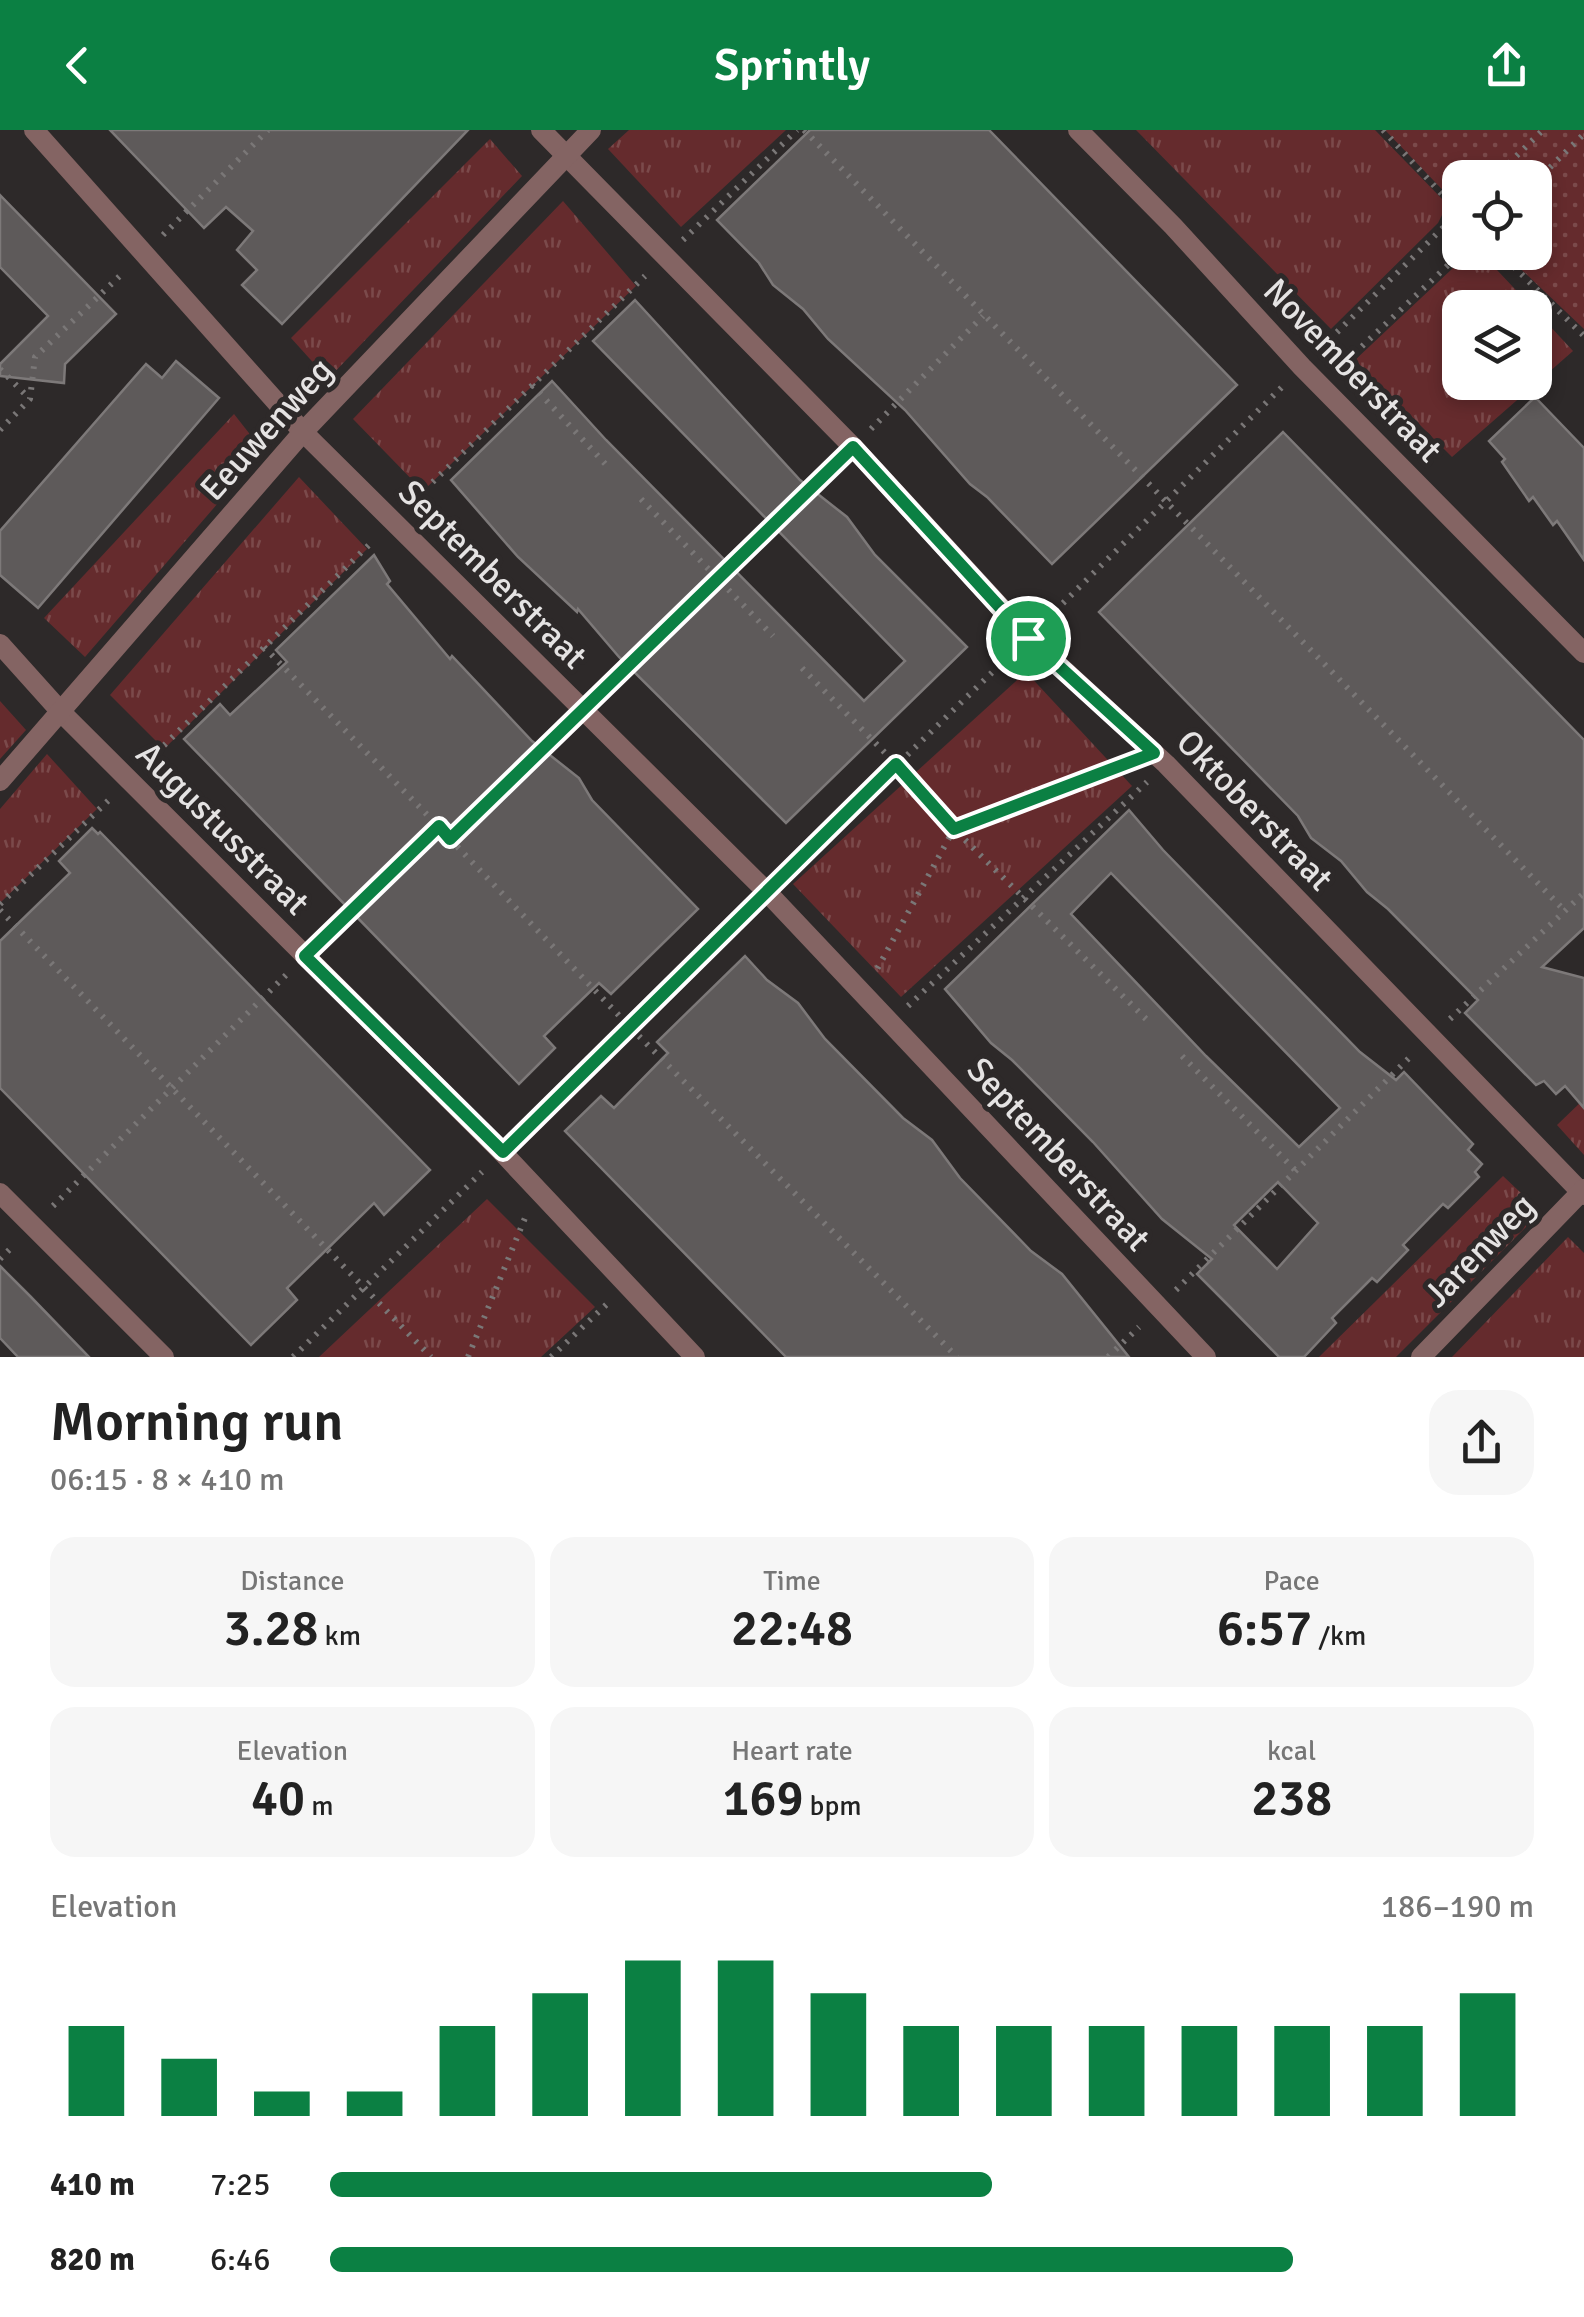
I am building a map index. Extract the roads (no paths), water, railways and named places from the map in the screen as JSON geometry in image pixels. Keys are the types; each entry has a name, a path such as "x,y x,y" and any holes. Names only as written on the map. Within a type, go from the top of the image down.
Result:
{"street":[{"name":"Septemberstraat","path":"34,130 304,432 768,892 1206,1357"},
{"name":"Oktoberstraat","path":"541,130 853,447 1028,638 1160,759 1583,1192"},
{"name":"Eeuwenweg","path":"0,781 304,432 591,130"},
{"name":"Novemberstraat","path":"1078,130 1321,386 1584,653"},
{"name":"Augustusstraat","path":"0,644 62,712 503,1152 695,1357"},
{"name":"Jarenweg","path":"1421,1357 1583,1192"},
{"path":"0,1193 164,1357"}]}
